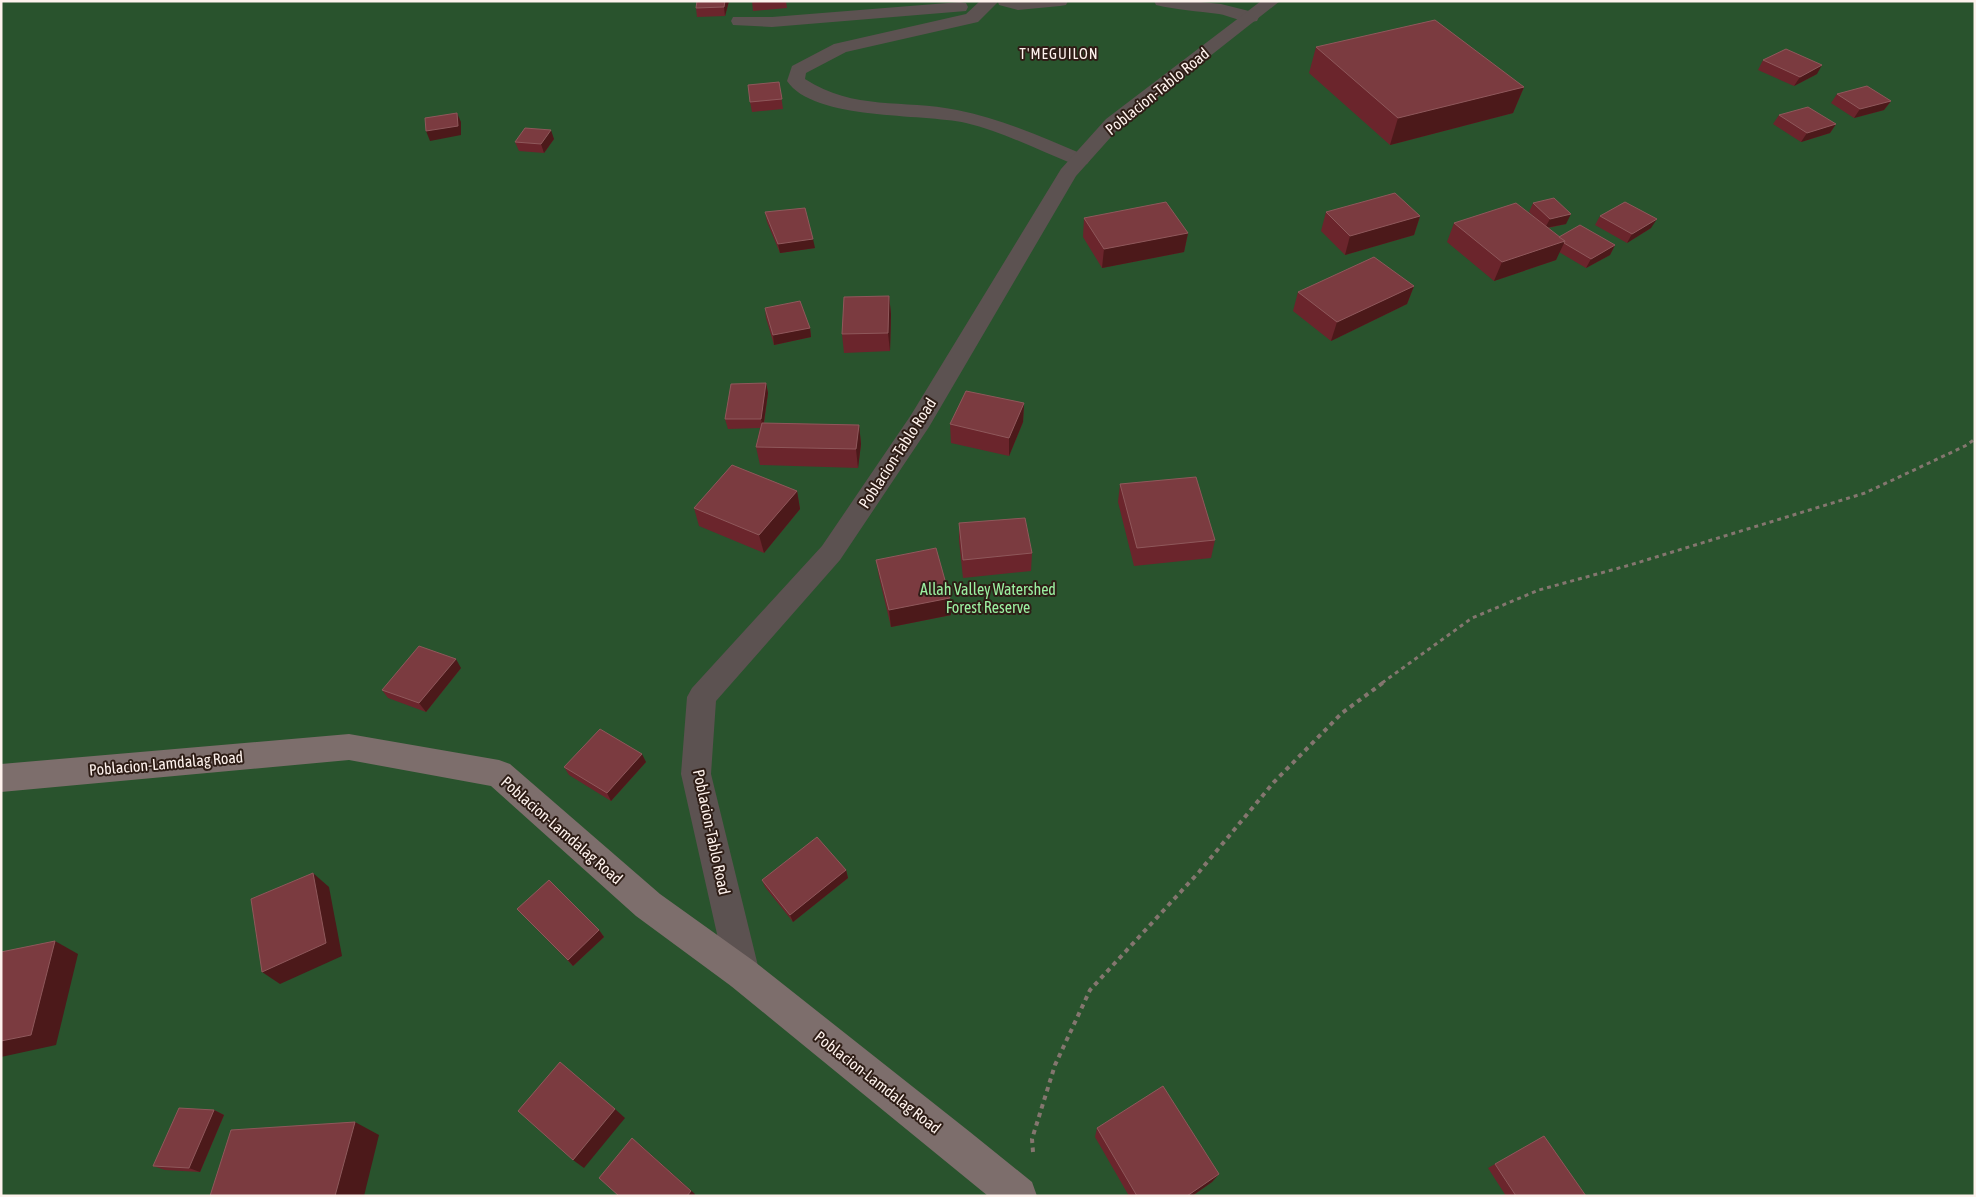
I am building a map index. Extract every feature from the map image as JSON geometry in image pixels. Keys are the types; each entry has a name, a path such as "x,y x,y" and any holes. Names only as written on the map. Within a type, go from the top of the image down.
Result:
{"main road":[{"name":"Poblacion-Lamdalag Road","path":"1,778 349,747 499,774 648,905 742,974 957,1145 1018,1196"}],"street":[{"path":"1005,1 1018,5 1060,1"},
{"path":"1162,1 1178,5 1221,9 1251,17"},
{"name":"Poblacion-Tablo Road","path":"742,974 696,774 702,697 831,553 920,422 1068,173 1112,123 1272,1"},
{"path":"739,21 772,22 987,4"},
{"path":"987,4 972,18 840,48 798,70 796,81 810,92 834,102 955,116 1007,131 1080,160"}],"path":[{"path":"1034,1158 1032,1139 1055,1065 1090,990 1199,872 1274,782 1342,713 1472,618 1540,590 1630,565 1865,493 1965,446 1975,439"}],"green space":[{"name":"Allah Valley Watershed Forest Reserve","path":"1,1 1975,1 1975,1196 1,1196"}],"building":[{"path":"697,1 725,1 724,7 696,8"},
{"path":"1435,20 1524,87 1398,118 1316,47"},
{"path":"1786,49 1822,65 1800,77 1763,60"},
{"path":"779,82 782,99 750,102 748,85"},
{"path":"1867,86 1891,101 1860,109 1837,94"},
{"path":"1808,107 1836,124 1807,133 1779,115"},
{"path":"457,113 458,126 426,131 425,118"},
{"path":"525,128 551,130 541,144 515,142"},
{"path":"1395,193 1420,216 1350,236 1326,212"},
{"path":"1554,198 1571,214 1550,219 1533,203"},
{"path":"1166,202 1188,233 1104,249 1084,218"},
{"path":"1625,202 1657,219 1632,234 1600,216"},
{"path":"1516,203 1565,241 1502,262 1454,223"},
{"path":"805,208 813,239 778,244 765,212"},
{"path":"1580,225 1615,245 1591,259 1564,243 1565,241 1559,237"},
{"path":"1374,257 1414,286 1337,322 1298,292"},
{"path":"889,296 888,333 842,334 844,297"},
{"path":"800,301 810,328 773,335 765,308"},
{"path":"766,383 761,419 725,419 731,384"},
{"path":"966,391 1024,403 1009,438 950,424"},
{"path":"762,423 859,425 856,449 756,447"},
{"path":"732,465 797,491 759,535 694,508"},
{"path":"1196,477 1215,540 1137,548 1120,484"},
{"path":"1025,518 1032,553 963,560 959,523"},
{"path":"936,548 950,598 889,610 876,560"},
{"path":"419,646 456,659 419,703 382,690"},
{"path":"600,729 642,754 607,793 564,767"},
{"path":"817,837 846,870 790,915 762,880"},
{"path":"313,873 326,943 262,972 251,899"},
{"path":"549,880 599,930 568,960 517,909"},
{"path":"55,941 31,1035 1,1041 1,952"},
{"path":"560,1062 615,1109 573,1160 518,1111"},
{"path":"1163,1086 1219,1174 1187,1196 1137,1196 1097,1128"},
{"path":"179,1108 214,1110 189,1168 153,1166"},
{"path":"355,1122 335,1196 210,1196 231,1130"},
{"path":"1544,1136 1586,1196 1516,1196 1495,1164"},
{"path":"632,1138 691,1191 687,1196 619,1196 599,1178"}],"district":[{"name":"T'MEGUILON","path":"1059,53"}]}
